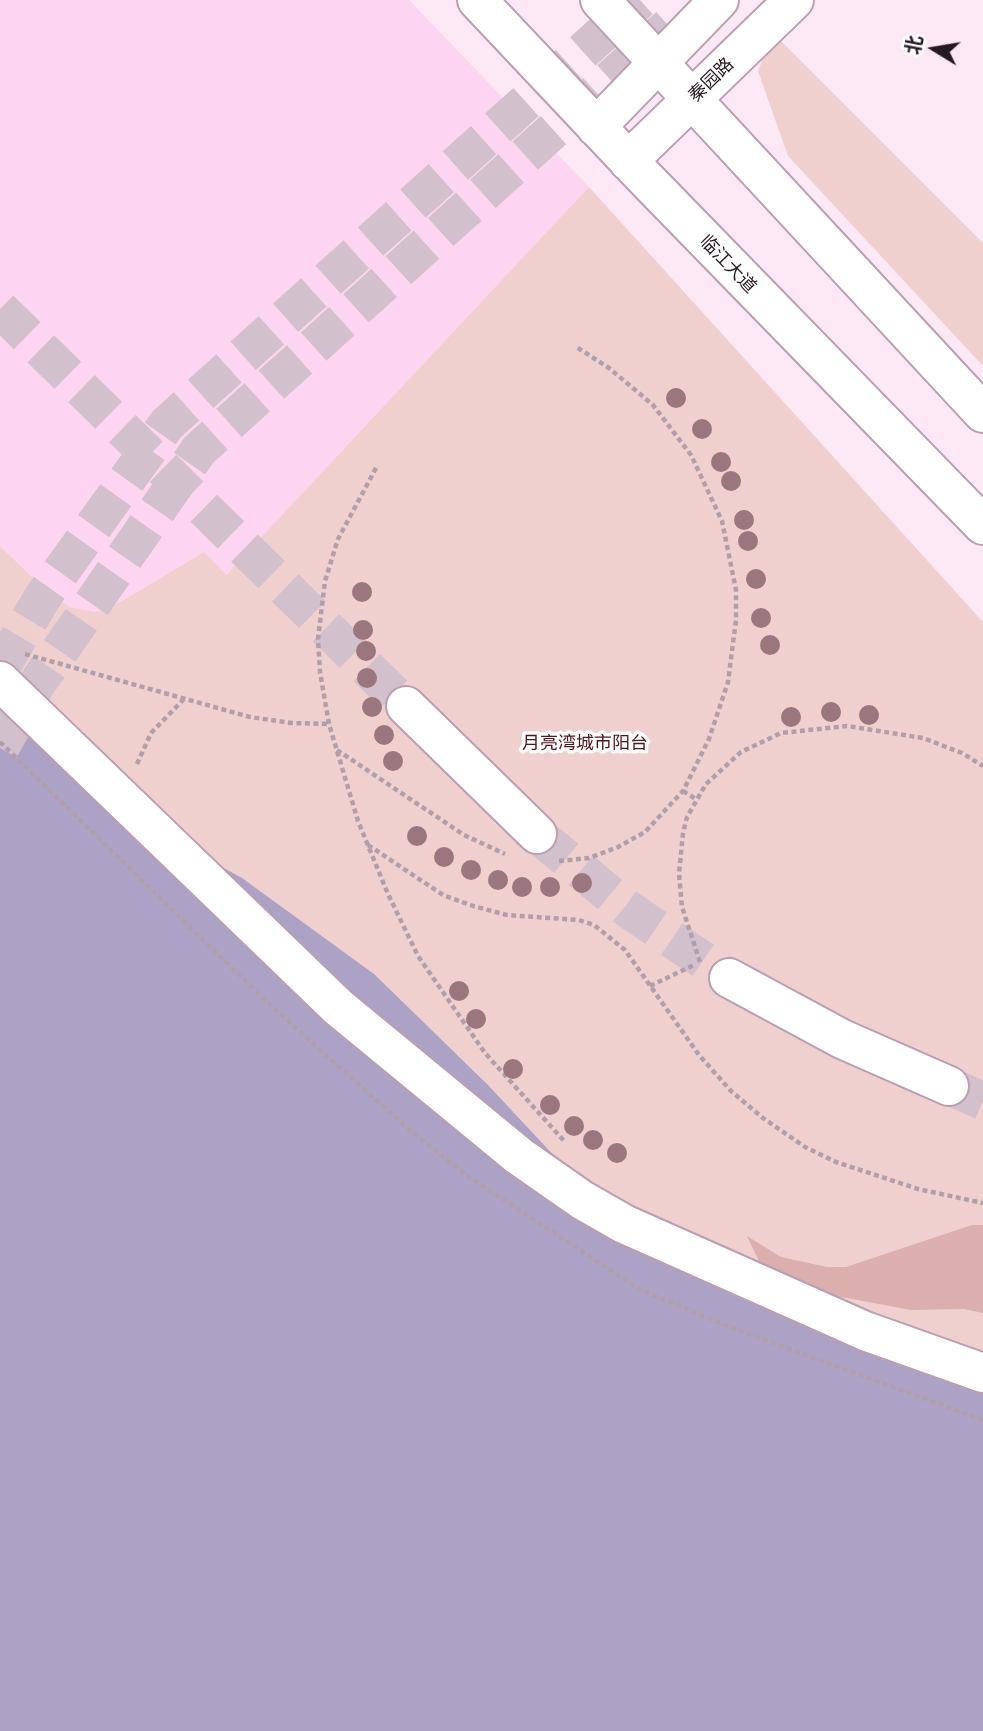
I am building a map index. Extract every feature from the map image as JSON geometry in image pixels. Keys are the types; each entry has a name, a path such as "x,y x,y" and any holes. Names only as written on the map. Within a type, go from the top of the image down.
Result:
{"main road":[{"name":"临江大道","path":"477,0 628,161 983,525"},
{"path":"600,0 983,413"},
{"path":"596,127 719,0"},
{"name":"秦园路","path":"628,161 794,0"},
{"path":"6,665 125,802 338,1007 519,1156 582,1200 663,1242 865,1331 983,1373"},
{"path":"406,706 534,851"},
{"path":"712,971 842,1039 949,1086"}],"path":[{"path":"337,750 464,835 534,851 589,858 618,848 645,832 683,791 709,739 727,682 733,649 736,590 722,521 691,455 653,405 620,376 575,346"},
{"path":"376,468 338,539 325,581 318,639 320,672 329,724 368,845 418,956 454,1012 523,1099 572,1149"},
{"path":"6,665 184,699 268,720 329,724"},
{"path":"125,802 137,764 151,733 184,699"},
{"path":"650,986 712,971 682,907 679,874 683,833 696,799 720,769 741,752 781,733 815,727 847,726 901,732 962,753 983,766"},
{"path":"683,791 696,799"},
{"path":"368,845 443,895 473,906 507,915 579,920 594,925 625,950 699,1055 731,1091 805,1147 876,1177 983,1203"}],"shaded area":[{"path":"0,0 409,0 589,187 513,273 226,575 124,600 96,612 70,607 49,593 0,546"},
{"path":"0,659 180,844 242,878 374,974 488,1085 571,1174 625,1217 983,1376 983,1731 0,1731"},
{"path":"972,1225 983,1225 983,1313 964,1309 911,1310 799,1289 759,1261 747,1236 781,1257 827,1267 846,1267"}],"green space":[{"path":"773,33 983,243 983,366 788,156 758,71"},
{"name":"月亮湾城市阳台","path":"589,187 983,622 983,1395 665,1265 0,696 0,546 49,593 70,607 96,612 124,600 204,552 226,575"}],"tunnel":[{"path":"0,669 44,595 167,424 640,0"},
{"path":"0,748 36,685 199,450 669,26"},
{"path":"0,309 406,706"},
{"path":"537,834 625,907 729,978"},
{"path":"949,1086 983,1101"}]}
